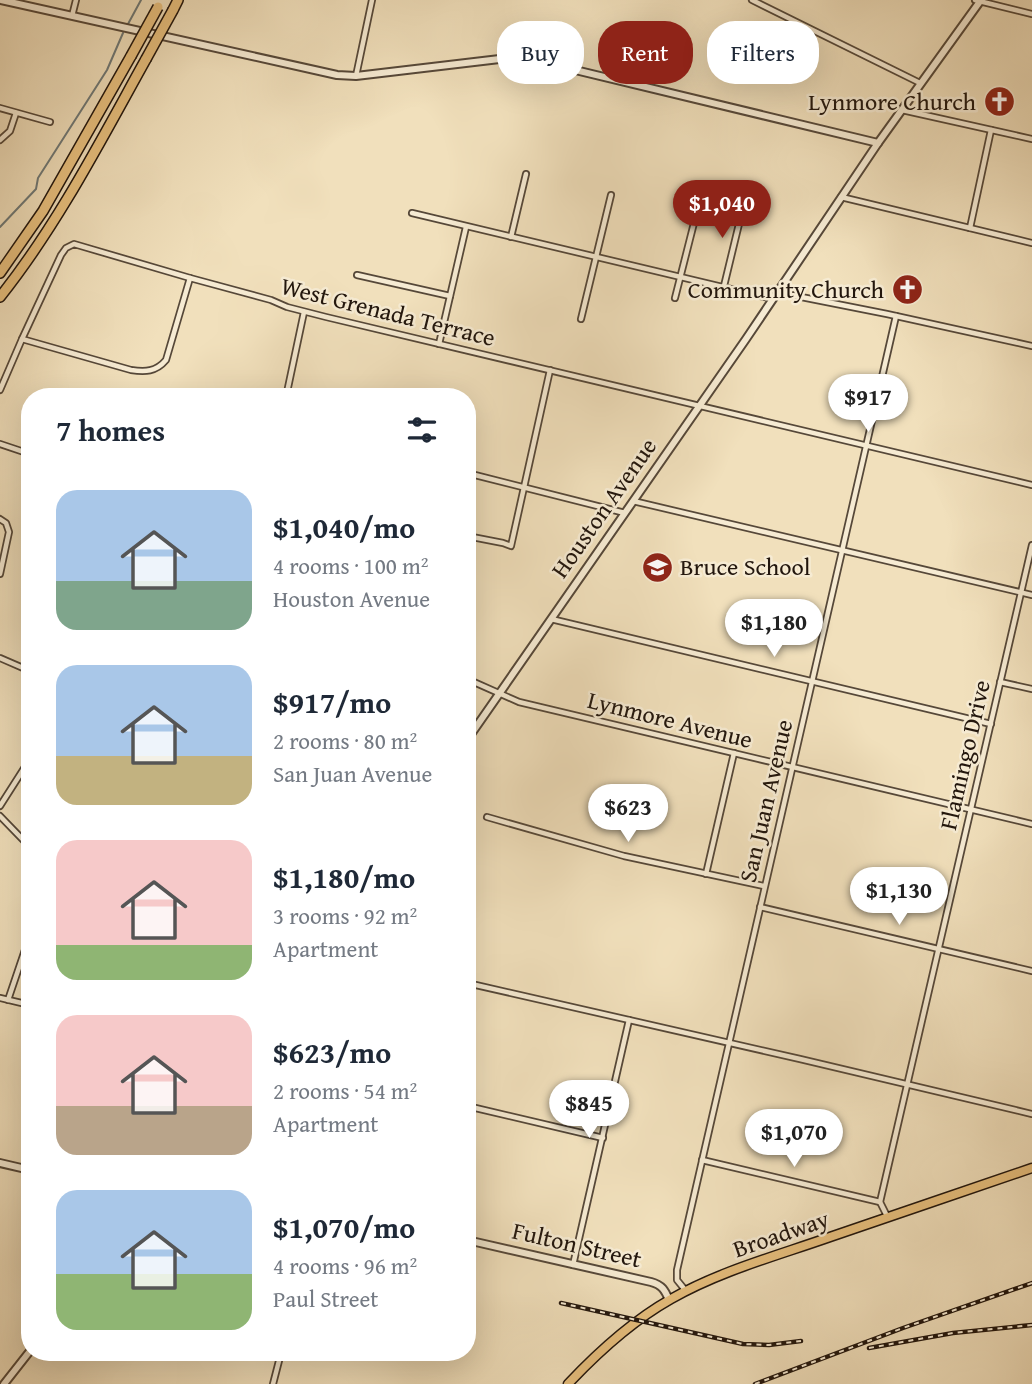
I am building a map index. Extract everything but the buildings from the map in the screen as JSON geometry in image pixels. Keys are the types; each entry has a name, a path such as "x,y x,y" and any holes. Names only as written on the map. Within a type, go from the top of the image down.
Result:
{"highway":[{"path":"0,297 48,229 178,0"},
{"path":"0,273 43,211 160,3"}],"main road":[{"name":"Broadway","path":"568,1384 590,1360 621,1334 686,1291 723,1274 1032,1168"}],"street":[{"path":"1,0 337,75 356,76 508,58 523,59 607,76 878,143"},
{"path":"72,16 76,0"},
{"path":"356,76 372,0"},
{"path":"752,0 920,83"},
{"path":"979,1 1032,14"},
{"name":"Houston Avenue","path":"476,727 878,143 979,1"},
{"path":"0,108 50,122"},
{"path":"902,110 1032,139"},
{"path":"0,140 9,131 16,113"},
{"path":"970,229 991,130"},
{"path":"511,237 526,174"},
{"path":"581,319 611,195"},
{"path":"841,197 1032,243"},
{"path":"724,287 745,199"},
{"path":"412,213 724,287 896,316 1032,346"},
{"path":"675,298 696,215"},
{"path":"439,344 466,227"},
{"name":"West Grenada Terrace","path":"22,339 63,251 71,245 85,247 271,300 304,312 1032,485"},
{"path":"357,275 450,296"},
{"path":"0,390 22,339 131,369 146,372 157,369 166,360 190,278"},
{"path":"288,388 304,312"},
{"name":"San Juan Avenue","path":"686,1291 676,1276 896,316"},
{"path":"476,538 511,547 550,370"},
{"path":"0,444 21,451"},
{"path":"476,475 625,513"},
{"path":"634,501 1032,595"},
{"path":"0,519 9,527 0,574"},
{"name":"Flamingo Drive","path":"880,1202 1032,545"},
{"path":"551,619 991,724"},
{"path":"0,658 21,667"},
{"path":"1000,682 1032,689"},
{"name":"Lynmore Avenue","path":"476,683 519,702 1032,824"},
{"path":"706,874 734,753"},
{"path":"0,806 21,773"},
{"path":"0,816 21,838"},
{"path":"487,817 595,849 764,886"},
{"path":"760,907 1032,971"},
{"path":"8,1000 21,962"},
{"path":"476,985 1032,1114"},
{"path":"0,998 21,1003"},
{"path":"573,1265 629,1020"},
{"path":"476,1108 603,1138"},
{"path":"702,1160 880,1202 888,1218"},
{"path":"0,1163 21,1168"},
{"name":"Fulton Street","path":"476,1242 659,1284 669,1300"},
{"path":"4,1384 22,1361"},
{"path":"273,1384 279,1361"}],"waterway":[{"path":"128,24 141,0"},
{"path":"0,227 36,189 38,178 107,70 123,33"}],"railway":[{"path":"755,1384 1032,1283"},
{"path":"561,1303 743,1344 769,1345 801,1341"},
{"path":"869,1348 953,1333 1032,1325"}],"place":[{"name":"Lynmore Church","path":"999,102"},
{"name":"Community Church","path":"907,290"},
{"name":"Bruce School","path":"657,567"}]}
